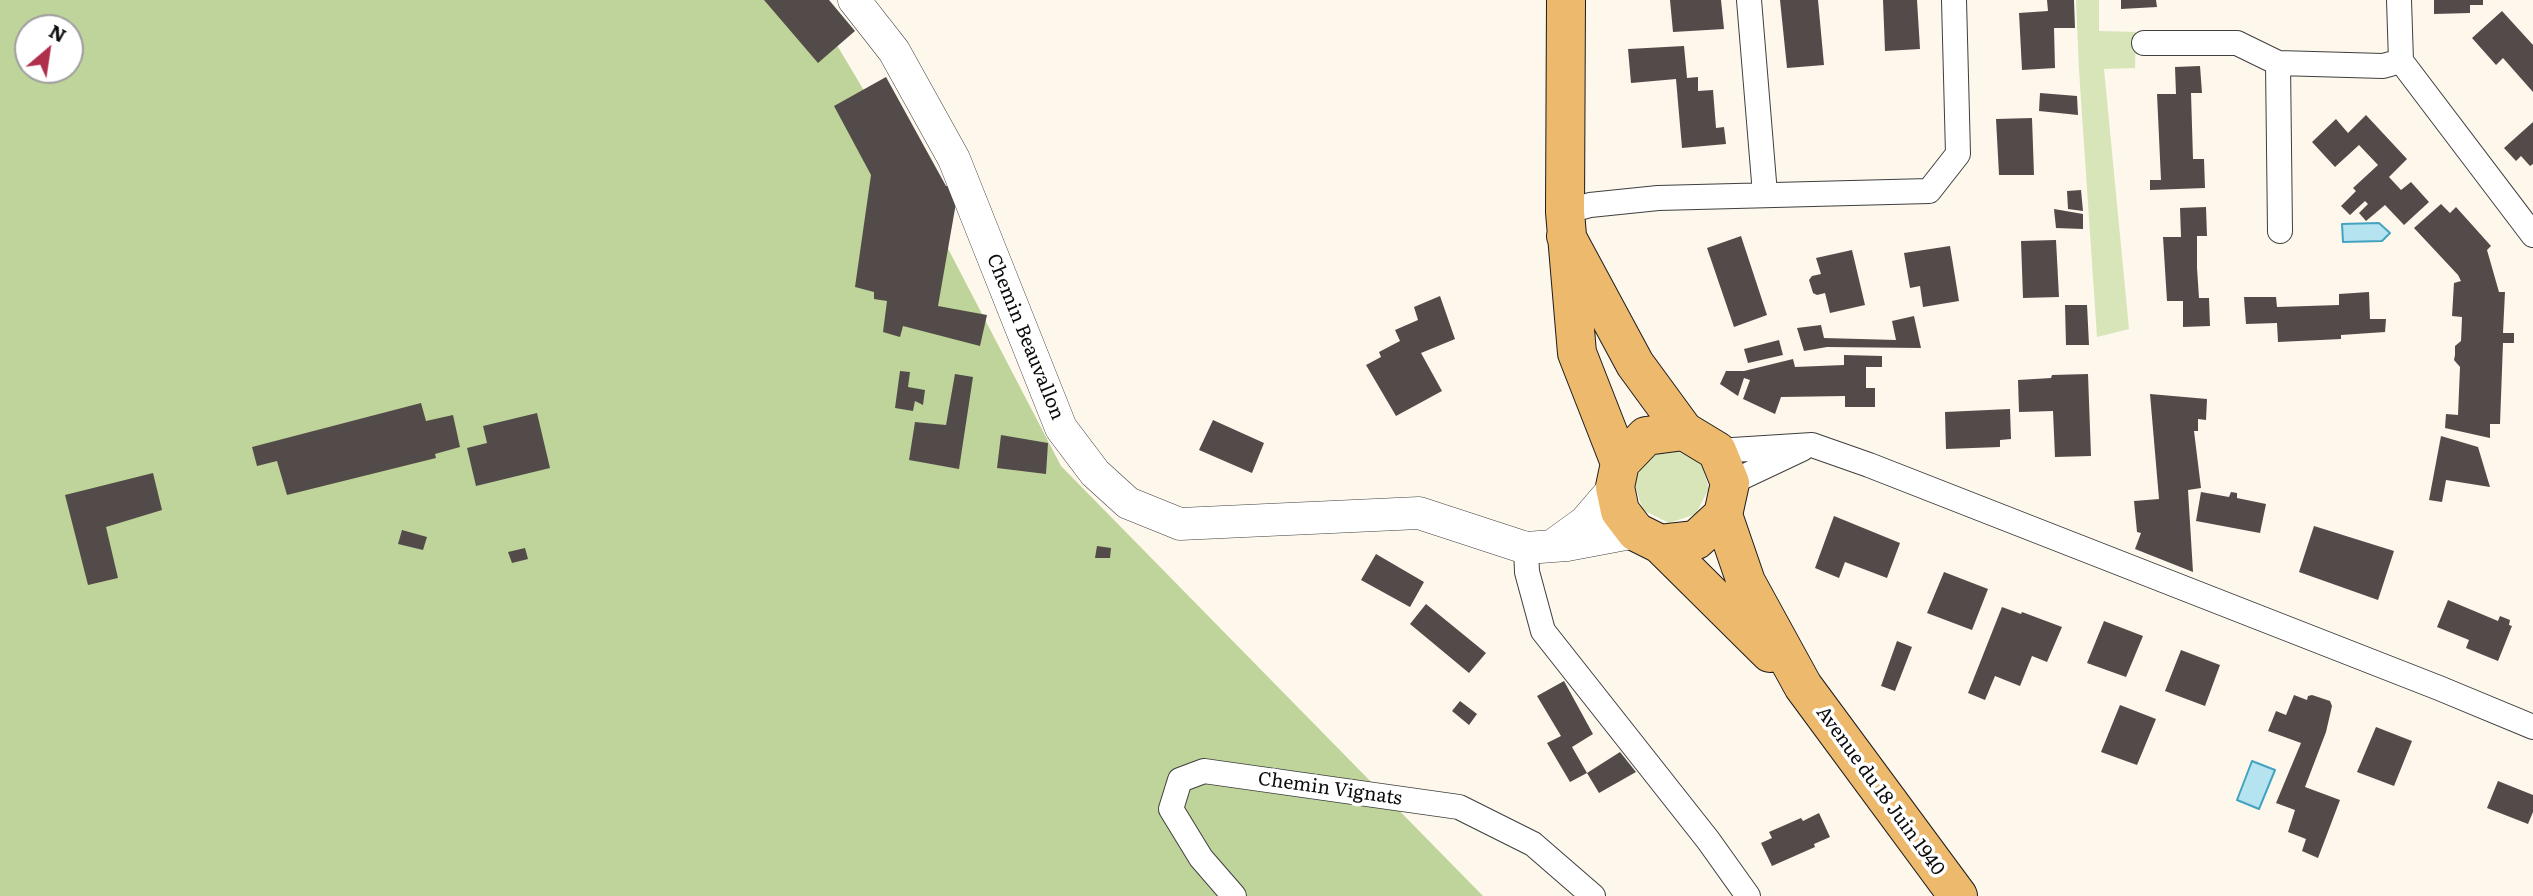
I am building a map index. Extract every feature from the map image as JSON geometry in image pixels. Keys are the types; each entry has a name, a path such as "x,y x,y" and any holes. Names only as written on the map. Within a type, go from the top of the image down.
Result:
{"main road":[{"path":"1565,224 1635,364 1723,483 1696,540 1648,538 1620,511 1617,475 1577,354 1565,224 1566,0"},
{"path":"1617,475 1646,436 1684,431"},
{"name":"Avenue du 18 Juin 1940","path":"1723,483 1746,582 1803,686 1958,896"},
{"name":"Avenue du 18 Juin 1940","path":"1648,538 1803,686"}],"street":[{"name":"Chemin Beauvallon","path":"854,0 894,51 954,159 1060,428 1096,473 1128,503 1180,524 1419,513 1539,547 1648,538"},
{"path":"1749,0 1765,194"},
{"path":"1565,224 1590,205 1658,198 1929,191 1958,154 1954,0"},
{"path":"2399,0 2401,61 2533,235"},
{"path":"2144,43 2237,43 2278,63 2383,66 2401,61"},
{"path":"2278,63 2280,231"},
{"path":"1723,483 1812,445 2427,683 2533,727"},
{"path":"1723,483 1812,445"},
{"path":"1617,475 1585,522 1539,547 1527,572 1542,631 1708,840 1748,896"},
{"name":"Chemin Vignats","path":"1234,896 1201,858 1171,809 1180,780 1203,771 1459,807 1533,844 1593,896"}],"green space":[{"path":"0,0 810,0 878,114 1061,466 1483,896 0,896"},
{"path":"2076,0 2099,0 2099,31 2136,32 2135,68 2104,69 2129,329 2097,337 2079,70"},
{"path":"1674,448 1700,461 1709,488 1696,514 1669,523 1643,510 1634,483 1647,457"}],"water":[{"path":"2379,223 2390,233 2382,241 2343,242 2342,224"},
{"path":"2252,761 2275,770 2259,809 2237,800"}],"building":[{"path":"764,0 829,0 855,31 818,63"},
{"path":"1670,0 1721,0 1724,29 1673,32"},
{"path":"1780,0 1818,0 1824,65 1787,68"},
{"path":"1883,0 1917,0 1920,49 1885,51"},
{"path":"2047,0 2074,0 2075,28 2054,28 2055,68 2022,70 2019,13 2048,11"},
{"path":"2121,0 2156,0 2157,7 2121,9"},
{"path":"2434,0 2483,0 2483,5 2470,5 2470,13 2434,14"},
{"path":"2502,11 2533,45 2533,92 2503,58 2496,65 2472,38"},
{"path":"1684,46 1687,78 1698,77 1698,91 1713,90 1716,128 1724,127 1726,144 1682,148 1676,79 1631,83 1628,49"},
{"path":"2200,66 2202,93 2191,93 2193,159 2204,159 2205,188 2150,190 2150,180 2161,180 2157,94 2176,94 2175,67"},
{"path":"886,77 946,186 951,186 956,203 938,306 987,315 980,346 903,326 900,337 883,332 887,301 874,299 874,292 855,287 871,175 834,106"},
{"path":"2040,93 2077,96 2078,115 2039,111"},
{"path":"2366,115 2407,159 2389,177 2401,190 2411,182 2429,202 2404,225 2385,205 2366,221 2359,213 2368,204 2365,201 2350,215 2341,206 2356,191 2353,188 2378,165 2359,145 2335,167 2312,142 2336,119 2348,133"},
{"path":"2032,118 2034,175 1999,175 1996,119"},
{"path":"2533,122 2533,164 2530,166 2521,156 2516,161 2504,148"},
{"path":"2081,190 2083,211 2068,209 2067,191"},
{"path":"2441,204 2450,213 2456,207 2491,246 2487,250 2499,292 2505,292 2503,333 2514,333 2514,343 2503,343 2500,424 2490,424 2490,438 2445,428 2446,414 2458,415 2460,367 2454,360 2455,346 2461,341 2462,317 2452,316 2454,283 2461,281 2414,228"},
{"path":"2206,207 2207,236 2197,236 2197,268 2199,298 2209,298 2210,326 2183,327 2183,301 2167,301 2163,237 2181,237 2180,208"},
{"path":"2054,209 2083,214 2083,229 2056,228"},
{"path":"1741,236 1767,315 1734,327 1707,248"},
{"path":"2056,240 2059,297 2023,298 2021,241"},
{"path":"1950,246 1959,301 1923,307 1920,286 1910,288 1904,253"},
{"path":"1852,250 1865,305 1830,313 1825,293 1813,293 1809,280 1812,276 1821,274 1816,258"},
{"path":"2369,292 2370,319 2386,319 2385,332 2341,335 2341,339 2278,342 2277,323 2246,324 2244,297 2276,297 2277,307 2339,305 2339,294"},
{"path":"1440,296 1455,339 1421,353 1442,391 1396,416 1366,365 1381,357 1379,352 1400,341 1395,330 1418,320 1414,307"},
{"path":"2065,305 2087,305 2089,345 2066,345"},
{"path":"1914,316 1921,348 1827,347 1804,351 1797,328 1821,325 1824,338 1896,340 1892,321"},
{"path":"1779,340 1783,355 1748,363 1744,349"},
{"path":"1844,355 1882,356 1882,367 1866,367 1866,388 1875,388 1875,407 1845,407 1845,396 1781,397 1775,414 1743,399 1750,380 1744,378 1738,396 1720,384 1726,371 1744,371 1793,359 1795,367 1844,365"},
{"path":"900,371 910,372 908,387 925,390 923,405 915,401 913,411 895,408"},
{"path":"955,374 973,377 959,469 909,460 915,422 946,425"},
{"path":"2088,374 2091,456 2055,457 2053,411 2019,412 2018,380"},
{"path":"2150,394 2207,399 2206,420 2198,419 2198,431 2194,431 2201,488 2188,490 2193,572 2135,549 2141,533 2137,532 2134,501 2159,499"},
{"path":"421,403 426,421 453,415 460,447 435,454 436,458 287,495 277,461 257,466 252,447"},
{"path":"2010,409 2011,439 2000,440 2000,447 1946,449 1945,412"},
{"path":"537,413 550,468 476,486 467,448 487,443 483,426"},
{"path":"1213,420 1264,443 1252,473 1199,450"},
{"path":"1001,435 1048,443 1046,474 997,468"},
{"path":"2441,436 2478,447 2490,487 2446,480 2442,502 2429,500"},
{"path":"153,473 162,510 106,527 118,578 88,585 65,495"},
{"path":"2201,492 2229,497 2231,492 2237,493 2237,498 2266,504 2260,533 2196,521"},
{"path":"1834,516 1900,543 1887,578 1845,562 1839,578 1815,568"},
{"path":"2314,526 2394,551 2378,600 2299,572"},
{"path":"402,530 427,537 423,550 398,544"},
{"path":"1097,546 1111,548 1110,558 1095,558"},
{"path":"525,548 528,559 512,563 508,552"},
{"path":"1376,554 1424,582 1410,607 1361,580"},
{"path":"1944,572 1988,589 1972,630 1927,613"},
{"path":"2448,600 2498,621 2500,616 2510,620 2509,625 2512,626 2498,661 2466,648 2469,640 2437,627"},
{"path":"1426,604 1486,653 1469,673 1410,624"},
{"path":"2002,607 2062,627 2047,662 2032,656 2020,686 1995,676 1985,700 1968,693"},
{"path":"2104,621 2143,636 2126,677 2087,663"},
{"path":"1897,641 1912,647 1895,691 1881,686"},
{"path":"2181,650 2220,665 2205,706 2165,691"},
{"path":"1564,681 1593,734 1572,747 1587,773 1570,782 1547,743 1561,736 1537,696"},
{"path":"2294,695 2307,700 2308,696 2312,695 2330,701 2332,706 2326,732 2305,787 2340,800 2318,858 2302,851 2306,839 2288,832 2295,810 2276,803 2301,743 2268,731 2276,711 2286,715"},
{"path":"1460,701 1477,714 1469,725 1452,711"},
{"path":"2120,705 2156,719 2137,765 2101,752"},
{"path":"2376,727 2412,741 2394,786 2357,772"},
{"path":"1620,752 1636,772 1599,793 1587,773"},
{"path":"2498,781 2533,795 2533,812 2528,824 2487,808"},
{"path":"1819,813 1830,837 1814,844 1815,847 1772,866 1761,843 1772,838 1769,832"}]}
